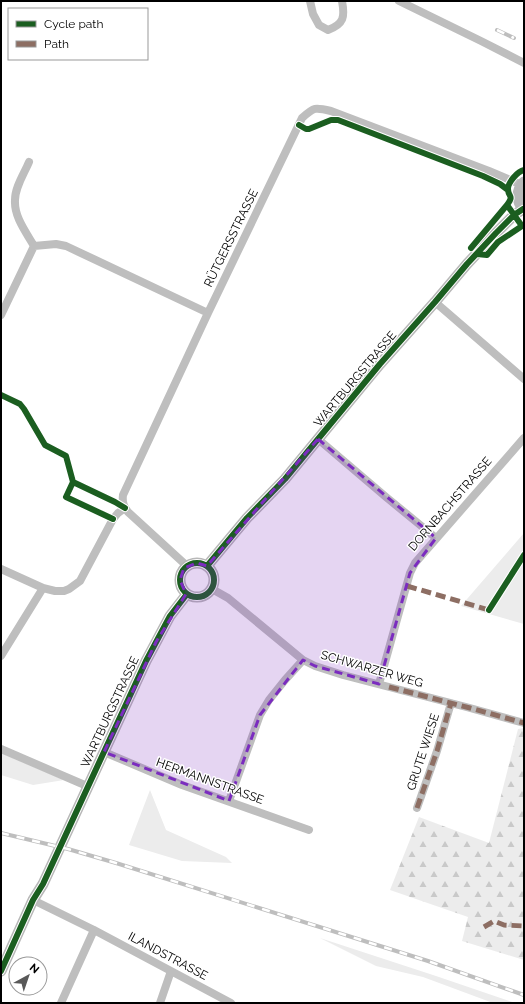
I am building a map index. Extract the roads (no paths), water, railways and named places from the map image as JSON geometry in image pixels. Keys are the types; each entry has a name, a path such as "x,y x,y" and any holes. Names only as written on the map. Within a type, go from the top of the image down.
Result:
{"main road":[{"path":"523,183 518,197 520,205 523,209"},
{"name":"WARTBURGSTRASSE","path":"207,566 250,515 285,479 380,364 467,264 514,215 523,209"},
{"path":"197,563 207,566 212,571 214,578 214,585 212,589 206,595 198,597 187,594 181,586 180,580 181,574 186,566 197,563"},
{"name":"WARTBURGSTRASSE","path":"1,972 132,689 170,616 187,594"}],"street":[{"path":"310,1 313,14 319,25 328,30 336,27 342,20 344,12 342,1"},
{"path":"399,1 524,64"},
{"name":"RÜTGERSSTRASSE","path":"125,508 122,502 123,495 208,313 302,118 310,110 316,108 331,111 523,183"},
{"path":"30,162 17,189 15,200 19,219 34,246"},
{"path":"34,246 56,244 66,246 208,313"},
{"path":"1,315 34,246"},
{"path":"435,302 524,379"},
{"name":"DORNBACHSTRASSE","path":"379,684 410,573 415,563 524,438"},
{"path":"318,439 436,538"},
{"path":"1,569 43,588 55,591 64,591 80,581 113,519 125,508 186,566"},
{"path":"1,656 43,588"},
{"name":"SCHWARZER WEG","path":"212,589 228,598 303,660 315,666 343,675 523,721"},
{"path":"230,801 260,715 269,700 303,660"},
{"name":"GRUTE WIESE","path":"417,808 437,751 451,703"},
{"name":"WARTBURGSTRASSE","path":"1,749 87,786"},
{"name":"HERMANNSTRASSE","path":"104,752 182,785 309,830"},
{"name":"ILANDSTRASSE","path":"34,900 94,930 231,1003"},
{"path":"61,1003 94,930"},
{"path":"160,1003 171,971"}],"railway":[{"path":"497,30 514,38"},
{"path":"1,833 68,849 116,863 428,961 524,995"}]}
